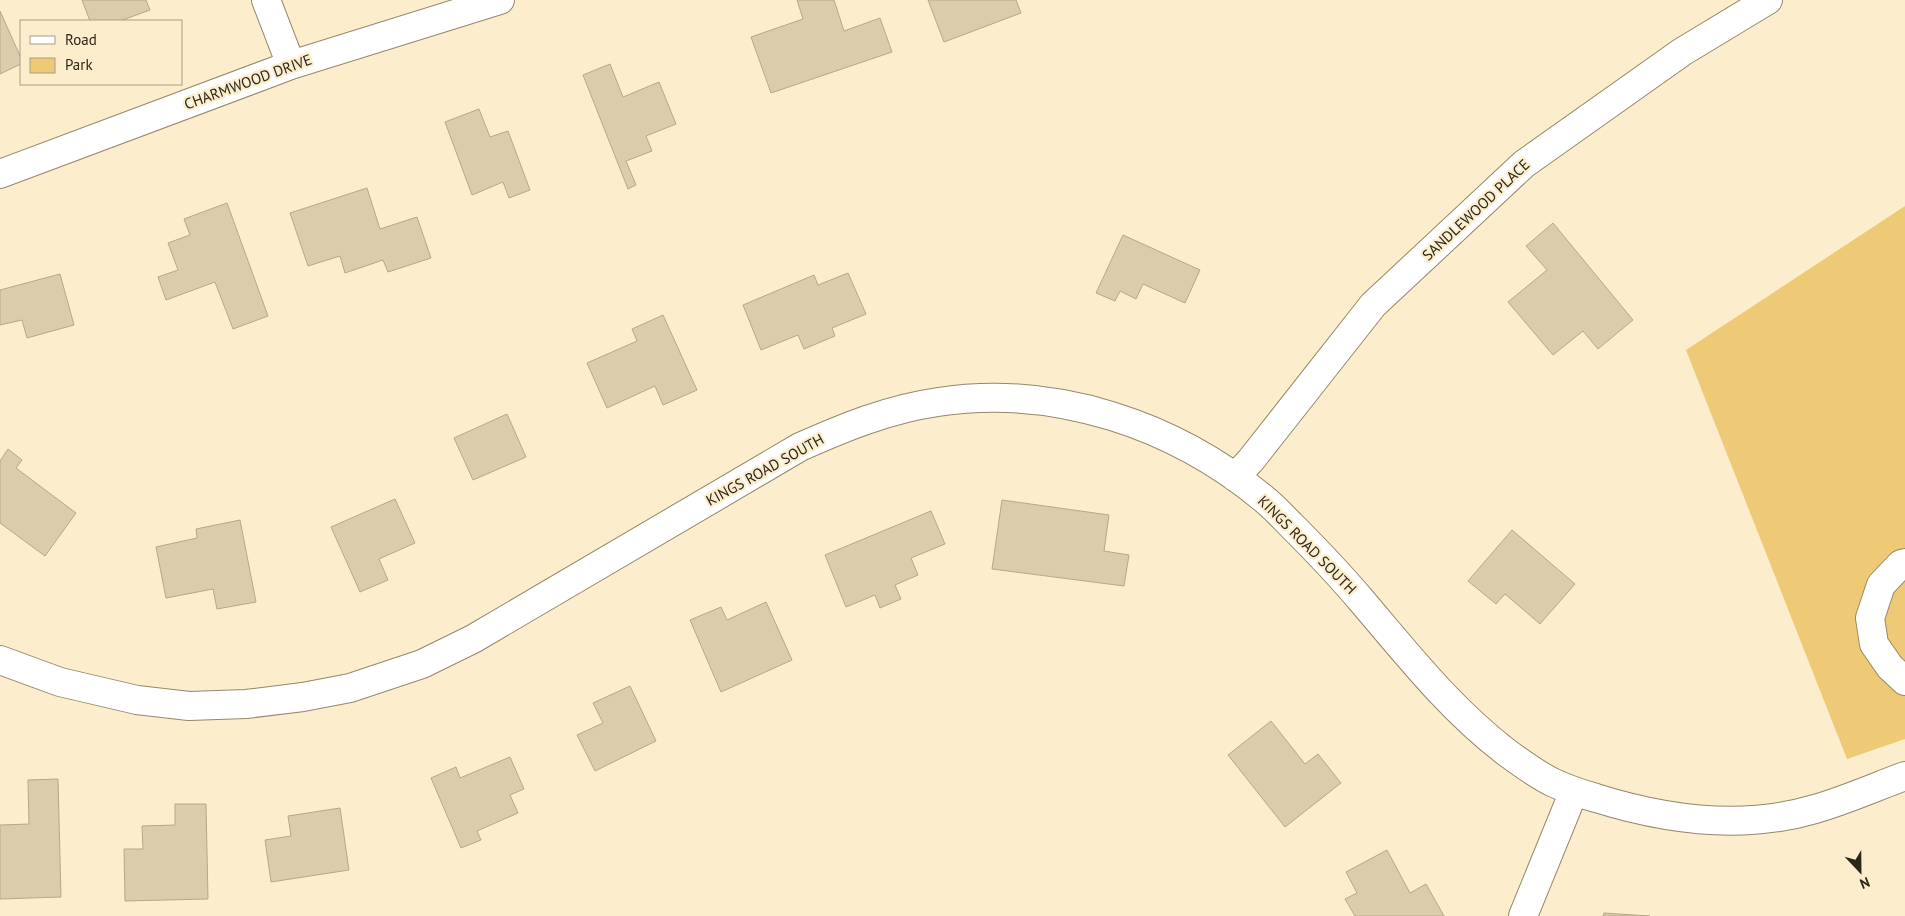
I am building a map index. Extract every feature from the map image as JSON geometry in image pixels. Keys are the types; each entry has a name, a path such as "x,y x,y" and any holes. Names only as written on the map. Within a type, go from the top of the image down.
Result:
{"street":[{"path":"266,0 291,65"},
{"name":"CHARMWOOD DRIVE","path":"0,174 291,65 500,0"},
{"name":"SANDLEWOOD PLACE","path":"1235,478 1373,305 1524,164 1682,52 1768,0"},
{"name":"KINGS ROAD SOUTH","path":"0,660 60,682 137,700 189,706 246,704 303,698 350,688 422,664 473,639 800,447 850,425 867,419 938,402 976,398 1038,400 1078,407 1137,423 1179,443 1235,478 1265,500 1331,565 1442,695 1477,730 1523,764 1552,782 1628,808 1675,817 1734,821 1775,817 1815,809 1905,776"},
{"path":"1905,563 1901,564 1881,585 1870,618 1874,644 1890,667 1905,681"},
{"path":"1523,916 1574,791"}],"green space":[{"path":"1905,206 1905,739 1847,759 1686,350"}],"building":[{"path":"82,0 146,0 150,10 123,20 90,20"},
{"path":"797,0 834,0 844,31 880,18 892,52 771,93 751,37 803,19"},
{"path":"928,0 1016,0 1021,13 944,42"},
{"path":"0,11 20,56 20,64 0,74"},
{"path":"610,64 623,97 659,82 676,124 646,136 652,151 626,161 636,185 628,189 583,75"},
{"path":"479,109 490,137 508,131 530,190 509,198 503,182 472,195 445,122"},
{"path":"367,188 380,229 417,217 431,258 388,272 383,260 345,273 340,256 308,266 290,213"},
{"path":"227,203 268,316 233,329 215,282 166,300 158,277 178,270 168,243 190,235 184,219"},
{"path":"1553,223 1633,320 1598,349 1583,331 1553,355 1508,302 1547,270 1526,246"},
{"path":"1123,235 1200,270 1185,303 1143,284 1136,299 1120,291 1115,301 1096,293"},
{"path":"848,273 866,314 832,328 835,336 804,349 798,335 761,350 743,305 814,275 818,285"},
{"path":"60,274 74,325 27,338 22,320 0,325 0,290"},
{"path":"663,315 697,390 663,405 655,386 607,408 587,363 637,341 632,329"},
{"path":"507,414 526,457 473,480 454,438"},
{"path":"8,449 22,460 16,468 76,513 45,556 0,523 0,461"},
{"path":"395,499 415,543 379,559 388,580 360,592 331,527"},
{"path":"1002,500 1109,515 1104,551 1129,555 1124,586 992,569"},
{"path":"931,511 945,544 911,558 918,575 895,585 901,599 880,608 875,595 846,607 825,555"},
{"path":"240,520 256,602 217,609 213,589 166,598 156,547 197,538 196,529"},
{"path":"1512,530 1575,584 1540,624 1505,594 1496,604 1468,581"},
{"path":"766,602 792,660 721,692 690,620 721,607 727,620"},
{"path":"630,686 656,741 595,771 577,735 603,723 593,703"},
{"path":"1271,721 1305,764 1318,754 1341,783 1285,827 1228,755"},
{"path":"510,757 524,789 510,795 518,813 477,831 481,840 461,848 431,778 456,767 460,778"},
{"path":"58,779 61,897 0,899 0,825 29,824 28,780"},
{"path":"175,804 206,804 208,899 125,901 124,849 143,849 142,826 175,825"},
{"path":"340,808 349,870 271,882 265,840 291,836 288,816"},
{"path":"1387,850 1410,893 1426,884 1444,916 1355,916 1345,899 1357,893 1346,872"},
{"path":"1604,913 1650,916 1603,916"}]}
